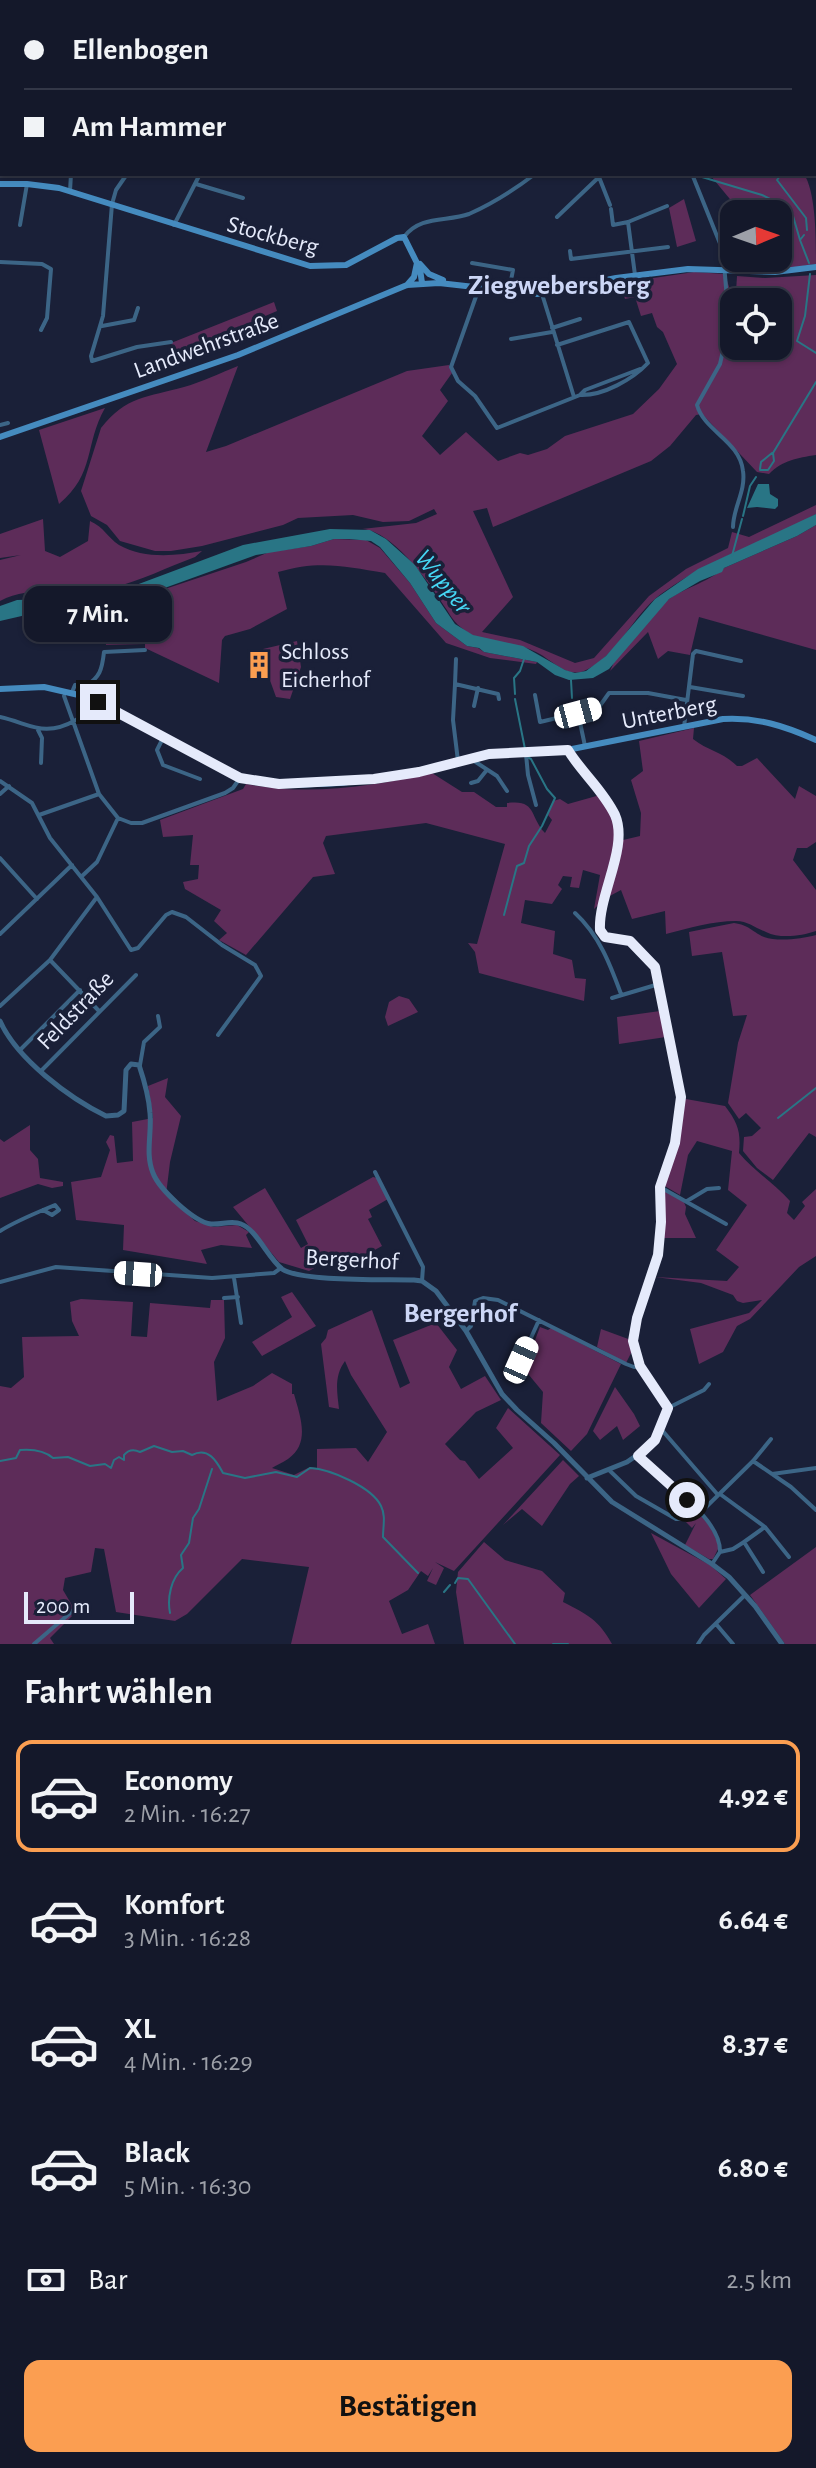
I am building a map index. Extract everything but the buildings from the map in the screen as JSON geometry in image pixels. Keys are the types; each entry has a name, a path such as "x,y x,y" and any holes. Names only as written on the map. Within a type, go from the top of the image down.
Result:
{"main road":[{"name":"Stockberg","path":"0,184 27,184 70,191 302,265 346,265 397,238 406,238"},
{"path":"406,238 417,261 422,283 542,294 635,275 688,269 720,270"},
{"path":"407,285 414,277 417,261"},
{"path":"417,261 433,277 456,285"},
{"path":"792,270 816,267"},
{"name":"Landwehrstraße","path":"0,437 238,355 388,291 422,283"},
{"path":"0,689 27,686 83,696 240,778"},
{"name":"Unterberg","path":"240,778 298,785 396,776 489,754 568,750 710,721 746,718 782,726 816,740"}],"street":[{"path":"13,176 13,184"},
{"path":"70,191 71,176"},
{"path":"126,176 116,190 112,204 101,326 92,361 137,347 171,342"},
{"path":"174,225 199,176"},
{"path":"406,238 407,232 433,219 460,217 500,200 532,176"},
{"path":"693,176 720,244"},
{"path":"557,217 599,177 611,207 613,225 667,206"},
{"path":"20,225 27,184"},
{"name":"Stockberg","path":"196,184 243,198"},
{"path":"628,222 635,275"},
{"path":"570,251 571,259 668,247"},
{"path":"0,262 42,264 51,269 47,318 41,330"},
{"path":"472,263 513,270 509,291"},
{"path":"726,272 729,324 725,345 720,364 697,405 700,413 725,438 740,460 743,484 733,527"},
{"path":"479,288 451,367 458,381 475,396 497,428 574,397 595,394 646,366 629,322 596,330 557,345"},
{"path":"542,294 574,397"},
{"path":"101,326 134,320 138,308"},
{"path":"511,339 552,330 580,319"},
{"path":"0,425 8,423"},
{"path":"83,696 85,687 98,678 104,652 145,650"},
{"path":"684,727 693,654 696,651 741,661"},
{"path":"456,659 453,720 458,761"},
{"path":"455,684 498,694 499,699"},
{"path":"72,692 75,685 85,687"},
{"path":"690,687 743,696"},
{"path":"474,706 478,688"},
{"path":"535,695 540,722 599,707 609,693 648,693 687,700"},
{"path":"64,696 99,794 118,818 137,824 154,820 225,793 240,778"},
{"path":"0,717 38,729 58,728 94,709 98,702"},
{"path":"578,713 585,746"},
{"path":"38,729 42,738 41,763"},
{"path":"163,738 157,750 163,765 200,779"},
{"path":"568,750 595,782 619,827 602,910 601,933 605,937 627,940 655,967 681,1097 675,1143 660,1187 658,1255 637,1318 633,1341 640,1366 668,1408"},
{"path":"526,754 536,805"},
{"path":"470,758 497,776 507,791"},
{"path":"471,783 478,781 486,771"},
{"path":"0,781 26,797 50,838 97,897 131,950 138,948 166,915 177,913 222,945 243,955 262,973 218,1035"},
{"path":"0,794 9,786"},
{"path":"39,815 99,794"},
{"path":"81,877 97,862 118,818"},
{"path":"0,858 37,899"},
{"path":"0,934 72,865"},
{"path":"0,1006 50,960 97,897"},
{"path":"575,913 606,954 621,994"},
{"path":"50,960 99,1011"},
{"name":"Feldstraße","path":"41,1071 136,975"},
{"path":"612,998 659,984"},
{"path":"20,1050 80,990"},
{"path":"0,1282 56,1267 234,1278 274,1273 281,1268 246,1226 205,1222 194,1216 158,1183 150,1165 150,1112 139,1065 144,1042 160,1027 158,1016"},
{"path":"0,1021 2,1029 41,1071 100,1114 113,1117 122,1113 126,1107 126,1070 131,1064 139,1065"},
{"name":"Bergerhof","path":"375,1172 423,1267 422,1281"},
{"path":"660,1187 726,1224"},
{"path":"687,1201 707,1189 719,1188"},
{"path":"0,1231 43,1210"},
{"name":"Bergerhof","path":"281,1268 301,1276 422,1281 436,1291 466,1331 506,1400 612,1502 712,1564 745,1595 782,1644"},
{"path":"234,1278 241,1323"},
{"path":"224,1298 238,1297"},
{"path":"466,1331 471,1326 473,1304 483,1298 503,1301 634,1367 640,1366"},
{"path":"519,1371 539,1320"},
{"path":"587,1478 638,1456 653,1444 668,1408 709,1384"},
{"path":"661,1429 719,1494 765,1527 789,1557"},
{"path":"700,1512 753,1461 771,1439"},
{"path":"638,1456 700,1512 715,1530 720,1552 712,1564"},
{"path":"753,1461 791,1487 816,1510"},
{"path":"772,1474 816,1468"},
{"path":"609,1470 636,1496 678,1520 693,1506"},
{"path":"720,1552 744,1542 765,1527"},
{"path":"744,1542 763,1572"},
{"path":"698,1644 745,1595"},
{"path":"34,1644 76,1608"},
{"path":"716,1624 733,1644"}],"shaded area":[{"path":"711,176 805,176 813,204 816,264 792,268 792,200 731,200"},
{"path":"684,199 696,241 677,247 669,208"},
{"path":"694,272 725,274 729,288 720,288 720,360 792,360 792,288 736,288 737,276 816,275 816,455 785,463 769,474 757,472 702,414 696,415 670,446 651,461 493,527 487,508 473,511 513,597 482,632 520,640 575,663 594,658 649,596 686,569 728,548 732,532 749,537 816,505 816,514 680,581 651,603 606,656 584,671 571,672 528,649 468,633 455,621 422,574 399,549 387,539 362,529 416,523 437,514 434,509 409,521 383,522 353,515 298,518 283,525 202,546 155,551 120,541 107,525 91,516 81,491 101,428 110,417 138,399 191,385 238,366 206,452 407,371 449,365 452,373 440,390 448,401 422,436 440,455 466,432 498,461 520,453 528,455 547,449 565,436 633,414 659,389 677,364 652,313 641,316 635,297 625,299 620,283"},
{"path":"274,302 277,311 176,354 171,343"},
{"path":"105,408 79,481 59,504 39,430"},
{"path":"758,484 769,484 770,494 778,499 775,509 747,508"},
{"path":"816,514 816,525 797,536 724,568 722,572 669,599 609,669 593,678 569,680 555,675 537,662 467,646 436,623 410,583 380,547 371,541 334,539 256,555 112,607 39,612 0,621 0,606 17,600 78,598 120,591 243,545 330,529 370,530 386,539 415,565 455,624 473,635 523,646 575,673 586,671 606,656 655,599 698,569"},
{"path":"43,519 45,551 60,557 88,541 90,521 119,545 138,553 171,555 202,551 195,557 112,588 41,591 0,601 0,560 21,555 0,558 0,534"},
{"path":"816,525 816,650 699,617 690,655 668,651 658,659 648,632 610,671 640,628 669,599 724,568"},
{"path":"334,539 366,540 380,548 410,583 436,623 467,646 536,664 490,658 446,643 385,573 332,565 278,572 287,609 250,629 225,636 222,640 219,683 145,648 145,644 106,645 105,625 144,624 146,643 147,633 163,626 151,629 145,609 164,604 169,616 165,589 269,552"},
{"path":"297,641 301,667 290,699 276,697 267,672 270,660 263,649"},
{"path":"694,728 693,739 737,766 757,758 795,799 799,786 816,796 816,842 807,848 797,848 793,860 816,890 816,931 778,936 736,921 666,934 665,911 632,919 621,890 594,909 600,875 583,870 579,888 570,887 572,877 563,876 558,885 562,889 552,904 525,900 521,923 555,931 553,954 572,960 575,978 586,979 584,1001 479,973 475,952 468,943 477,944 505,844 426,823 326,836 323,843 335,874 313,877 246,955 219,940 227,933 214,921 221,910 185,889 183,882 198,879 199,865 190,865 193,835 163,837 160,820 243,789 246,784 292,789 339,788 432,773 462,792 474,792 496,807 507,807 507,803 517,802 528,806 545,833 552,820 548,815 553,801 560,799 568,804 600,795 613,816 620,841 640,836 641,813 631,780 643,771 639,741"},
{"path":"734,923 770,939 816,935 816,1137 809,1133 773,1180 757,1168 743,1151 744,1137 752,1136 761,1128 746,1113 739,1119 728,1103 738,1043 747,1015 733,1016 722,952 692,956 689,932"},
{"path":"399,996 409,999 418,1012 388,1026 385,1017 389,1002"},
{"path":"660,1011 666,1037 619,1044 617,1017"},
{"path":"168,1078 165,1097 181,1116 166,1195 195,1221 214,1227 237,1225 249,1232 246,1235 252,1248 221,1245 201,1250 207,1264 123,1250 124,1225 76,1220 71,1182 101,1177 110,1150 106,1142 110,1135 114,1136 117,1163 133,1161 132,1122 153,1118 148,1086"},
{"path":"683,1101 725,1106 738,1128 739,1153 790,1201 787,1213 794,1220 805,1206 802,1202 816,1189 816,1256 799,1267 750,1319 737,1326 723,1352 699,1364 690,1329 749,1313 762,1300 743,1303 733,1295 701,1283 655,1277 727,1281 739,1267 716,1250 747,1205 728,1190 732,1151 697,1141 688,1155 680,1195 663,1185 679,1137"},
{"path":"30,1125 30,1150 38,1159 40,1178 63,1182 63,1186 52,1188 38,1184 0,1198 0,1139 4,1142"},
{"path":"373,1177 377,1178 388,1199 369,1210 372,1217 368,1219 382,1246 351,1263 341,1253 309,1271 279,1262 233,1207 265,1188 301,1248 308,1244 296,1220"},
{"path":"662,1192 683,1200 685,1214 696,1238 664,1238"},
{"path":"292,1292 316,1326 262,1356 252,1342 292,1317 281,1297"},
{"path":"81,1299 133,1302 131,1336 147,1337 150,1303 210,1308 211,1300 224,1300 225,1338 214,1362 217,1401 253,1386 272,1373 292,1384 302,1437 295,1453 272,1468 294,1475 310,1467 317,1468 317,1449 356,1448 368,1462 387,1432 345,1361 338,1378 339,1409 329,1407 321,1344 328,1330 372,1310 400,1388 410,1383 393,1340 436,1323 457,1350 449,1367 461,1389 485,1376 501,1400 476,1412 445,1444 460,1460 465,1461 479,1479 513,1448 496,1428 508,1408 560,1455 454,1571 435,1562 444,1568 436,1585 427,1581 433,1568 428,1576 421,1571 408,1590 389,1601 402,1634 428,1624 435,1644 291,1644 309,1567 242,1559 187,1614 175,1621 116,1612 104,1549 95,1548 91,1572 65,1578 63,1590 76,1612 50,1638 54,1644 0,1644 0,1386 11,1388 24,1377 22,1337 79,1336 72,1321 70,1302"},
{"path":"540,1327 551,1328 621,1364 587,1434 571,1451 541,1423 543,1392 524,1369"},
{"path":"601,1329 631,1340 632,1351 626,1363 597,1347"},
{"path":"615,1387 640,1426 623,1440 617,1426 600,1440 593,1431"},
{"path":"563,1460 579,1476 570,1484 542,1526 522,1509 503,1525"},
{"path":"692,1510 705,1521 715,1536 719,1547 713,1559 685,1545 696,1523 692,1528 683,1519"},
{"path":"651,1533 710,1565 726,1579 699,1608 671,1574"},
{"path":"484,1542 505,1560 542,1571 565,1593 563,1602 592,1618 612,1644 464,1644 456,1592 458,1572"},
{"path":"816,1547 816,1644 785,1644 750,1595"}],"waterway":[{"path":"780,176 777,180 806,218 807,230"},
{"path":"702,177 762,195 782,205 793,216 800,240"},
{"path":"804,235 800,240 809,263"},
{"path":"810,274 805,316 797,341 816,353"},
{"path":"760,470 768,470 774,461 773,453 816,382"},
{"path":"760,469 761,462 772,453"},
{"path":"743,516 750,486 756,477"},
{"path":"732,556 742,519"},
{"path":"515,694 514,678 524,659"},
{"path":"571,680 572,698"},
{"path":"515,699 525,749"},
{"path":"504,915 517,866 524,863 529,846 555,798 527,757"},
{"path":"778,1118 816,1088"},
{"path":"0,1461 16,1458 20,1450 29,1450 53,1458 68,1457 90,1466 105,1464 111,1468 114,1460 119,1457 124,1460 128,1452 140,1452 154,1446 172,1452 207,1454 223,1473 245,1478 276,1472 297,1477 310,1468 328,1472 350,1480 376,1499 383,1514 383,1537 418,1573"},
{"path":"170,1613 171,1589 175,1577 183,1568 181,1555 189,1543 193,1518 212,1469"},
{"path":"455,1583 458,1578 468,1579 515,1644"},
{"path":"444,1592 450,1585"},
{"path":"553,1644 568,1644"}],"place":[{"name":"Schloss Eicherhof","path":"259,665"}],"district":[{"name":"Ziegwebersberg","path":"559,284"},
{"name":"Bergerhof","path":"460,1312"}],"route":[{"path":"98,702 240,778 279,784 333,783 419,772 489,754 568,750 595,782 619,827 600,930 605,937 630,941 655,967 681,1097 675,1143 660,1187 658,1255 637,1318 633,1349 640,1366 668,1408 653,1444 638,1456 687,1500"}],"water label":[{"name":"Wupper","path":"444,581"}]}
